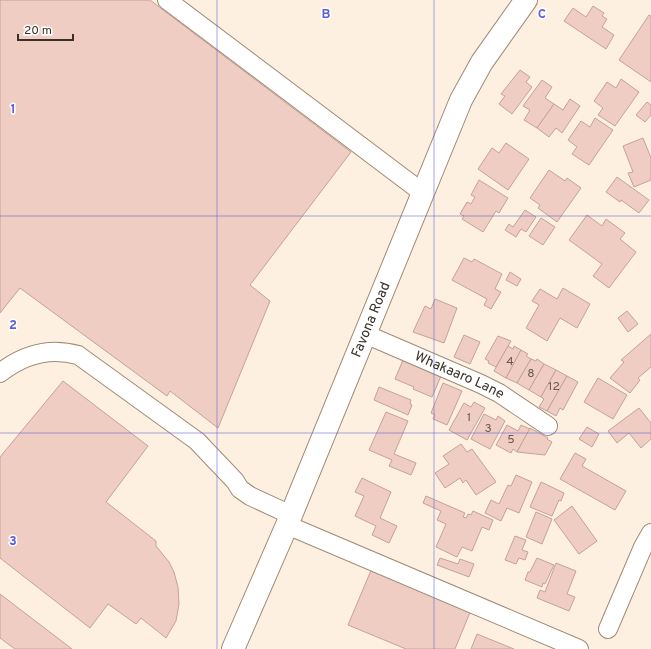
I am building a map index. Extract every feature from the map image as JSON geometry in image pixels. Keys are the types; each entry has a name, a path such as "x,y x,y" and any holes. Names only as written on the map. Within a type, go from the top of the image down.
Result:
{"main road":[{"name":"Favona Road","path":"233,649 289,520 461,100 482,62 526,0"}],"street":[{"path":"167,0 423,193"},
{"name":"Whakaaro Lane","path":"365,334 499,393 548,426"},
{"path":"0,373 8,367 32,355 64,352 78,356 197,441 240,489 289,520 579,649"},
{"path":"608,629 643,547 651,533"}],"building":[{"path":"0,0 150,0 351,152 250,285 270,301 218,428 170,391 167,396 20,288 0,313"},
{"path":"593,6 604,13 602,16 607,19 602,27 614,35 606,49 564,21 573,8 586,17"},
{"path":"649,15 651,16 651,82 619,60"},
{"path":"520,70 530,77 526,82 532,87 512,114 499,104 505,96 501,94"},
{"path":"621,79 639,92 615,126 598,115 603,108 594,101 607,82 616,88"},
{"path":"542,80 552,87 545,98 554,104 537,128 524,120 530,110 523,106"},
{"path":"570,99 580,106 562,133 556,128 549,137 537,128 554,104 563,110"},
{"path":"647,102 651,105 651,115 645,122 636,115"},
{"path":"595,118 613,130 589,165 572,154 577,147 568,140 581,121 590,127"},
{"path":"643,138 651,158 651,180 634,187 628,173 633,172 623,146"},
{"path":"506,143 529,159 508,190 478,169 492,148 499,153"},
{"path":"549,170 565,181 567,178 581,188 557,222 538,208 540,205 530,198"},
{"path":"617,177 649,200 639,213 621,200 620,202 606,192"},
{"path":"479,180 508,198 499,213 496,211 483,232 462,219 464,216 460,214 467,202 471,204 475,197 471,195"},
{"path":"525,210 536,217 526,232 521,229 516,237 505,230 509,224 513,227"},
{"path":"587,215 602,226 606,219 625,233 620,239 636,252 609,288 593,276 602,264 569,240"},
{"path":"541,218 555,227 543,245 529,236"},
{"path":"464,258 472,262 474,259 502,274 495,289 501,292 491,309 484,305 487,299 452,280"},
{"path":"510,272 521,279 517,286 506,280"},
{"path":"563,288 590,304 577,328 560,318 547,341 526,328 539,305 532,301 540,289 557,299"},
{"path":"435,299 457,308 444,343 413,332 425,306 431,309"},
{"path":"627,311 638,324 628,332 618,318"},
{"path":"651,334 651,367 638,378 640,380 630,393 610,378 624,362 621,360"},
{"path":"464,335 480,342 470,364 454,357"},
{"path":"498,336 511,341 496,367 488,363 489,361 485,359"},
{"path":"508,346 513,349 514,346 521,350 506,378 494,371"},
{"path":"521,350 528,354 526,356 531,359 517,383 506,378"},
{"path":"531,359 536,361 537,359 544,364 529,390 517,383"},
{"path":"403,360 441,376 432,397 395,379"},
{"path":"544,364 556,370 541,397 529,390"},
{"path":"556,370 567,376 547,411 539,407 544,399 541,397"},
{"path":"567,376 578,382 563,410 560,408 556,416 547,411"},
{"path":"598,378 627,395 613,419 584,402"},
{"path":"63,381 148,446 106,502 156,541 156,546 169,562 174,572 178,587 179,604 176,621 166,638 141,618 136,624 108,604 90,628 0,558 0,457"},
{"path":"443,383 462,391 447,425 433,419 435,415 431,413"},
{"path":"379,387 411,400 410,404 412,405 408,415 374,400"},
{"path":"474,402 485,408 467,440 449,430 464,403 471,407"},
{"path":"639,408 651,423 651,439 641,448 629,433 617,443 608,431"},
{"path":"386,412 408,421 394,454 416,463 411,475 389,466 392,460 369,450"},
{"path":"484,414 496,420 498,416 505,421 490,449 471,439"},
{"path":"507,425 518,431 521,425 530,429 517,452 513,449 511,453 496,445"},
{"path":"587,427 599,434 592,447 579,439"},
{"path":"530,428 548,438 547,439 552,442 545,455 517,452"},
{"path":"461,444 467,452 472,449 496,482 476,495 466,480 463,483 460,478 445,488 435,473 449,464 443,456"},
{"path":"575,453 586,459 582,466 626,491 615,510 560,479"},
{"path":"516,475 532,482 519,513 507,508 501,521 485,513 491,500 499,504 508,485 511,486"},
{"path":"362,478 391,492 380,518 397,526 389,543 372,535 376,526 355,516 364,496 355,492"},
{"path":"541,482 564,493 552,516 530,507"},
{"path":"426,496 465,513 463,517 466,518 468,514 471,515 473,511 493,520 489,530 482,527 472,551 462,547 457,557 436,547 446,524 437,520 441,511 423,503"},
{"path":"572,506 597,541 579,554 554,520"},
{"path":"536,512 552,519 542,544 526,537"},
{"path":"515,536 526,540 522,550 528,552 525,560 519,558 516,564 505,560"},
{"path":"440,558 458,564 460,559 474,564 469,577 437,565"},
{"path":"537,558 554,565 542,587 525,580"},
{"path":"556,563 576,571 567,594 575,597 569,611 537,598 540,590 545,592"},
{"path":"372,568 471,610 455,649 406,649 348,625"},
{"path":"0,594 72,649 15,649 0,638"},
{"path":"477,634 514,649 471,649"}]}
